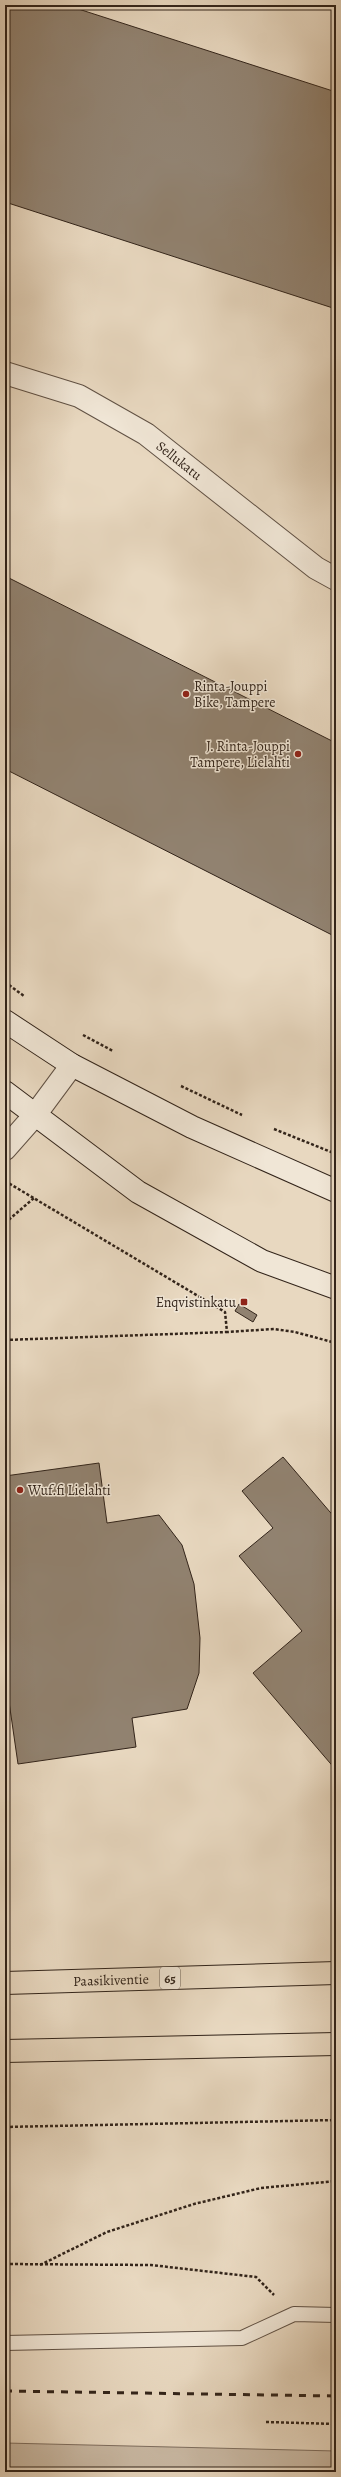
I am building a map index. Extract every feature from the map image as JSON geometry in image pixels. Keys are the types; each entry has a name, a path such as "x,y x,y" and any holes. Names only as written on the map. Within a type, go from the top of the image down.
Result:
{"highway":[{"name":"Paasikiventie","path":"5,1983 336,1973"},
{"path":"5,2051 336,2044"}],"main road":[{"name":"Sellukatu","path":"5,372 79,396 140,430 316,568 336,579"},
{"path":"5,1021 72,1064 192,1127 336,1191"},
{"path":"5,1149 35,1115 72,1064"},
{"path":"5,1092 138,1192 262,1261 336,1288"}],"lane":[{"path":"5,2343 242,2338 294,2314 336,2315"}],"path":[{"path":"5,982 27,999"},
{"path":"78,1032 120,1054"},
{"path":"176,1084 245,1116"},
{"path":"266,1126 336,1154"},
{"path":"5,1181 225,1312 227,1332"},
{"path":"5,1223 34,1198"},
{"path":"5,1340 274,1329 295,1332 336,1343"},
{"path":"5,2127 336,2120"},
{"path":"40,2265 107,2232 194,2204 261,2188 336,2180"},
{"path":"5,2264 151,2265 256,2277 294,2314"},
{"path":"266,2422 336,2424"}],"shaded area":[{"path":"5,2443 336,2451 336,2472 5,2472"}],"building":[{"path":"5,5 66,5 336,92 336,309 5,202"},
{"path":"5,576 336,743 336,937 5,769"},
{"path":"239,1304 257,1315 253,1322 235,1311"},
{"path":"283,1457 336,1519 336,1770 253,1673 302,1631 239,1556 273,1528 242,1491"},
{"path":"99,1463 107,1523 159,1515 182,1545 194,1584 200,1638 199,1673 187,1709 132,1718 136,1747 18,1764 5,1674 5,1476"}],"railway":[{"path":"5,2391 336,2396"}],"place":[{"name":"Rinta-Jouppi Bike, Tampere","path":"186,694"},
{"name":"J. Rinta-Jouppi Tampere, Lielahti","path":"298,754"},
{"name":"Enqvistinkatu","path":"244,1302"},
{"name":"Wuf.fi Lielahti","path":"20,1490"}]}
